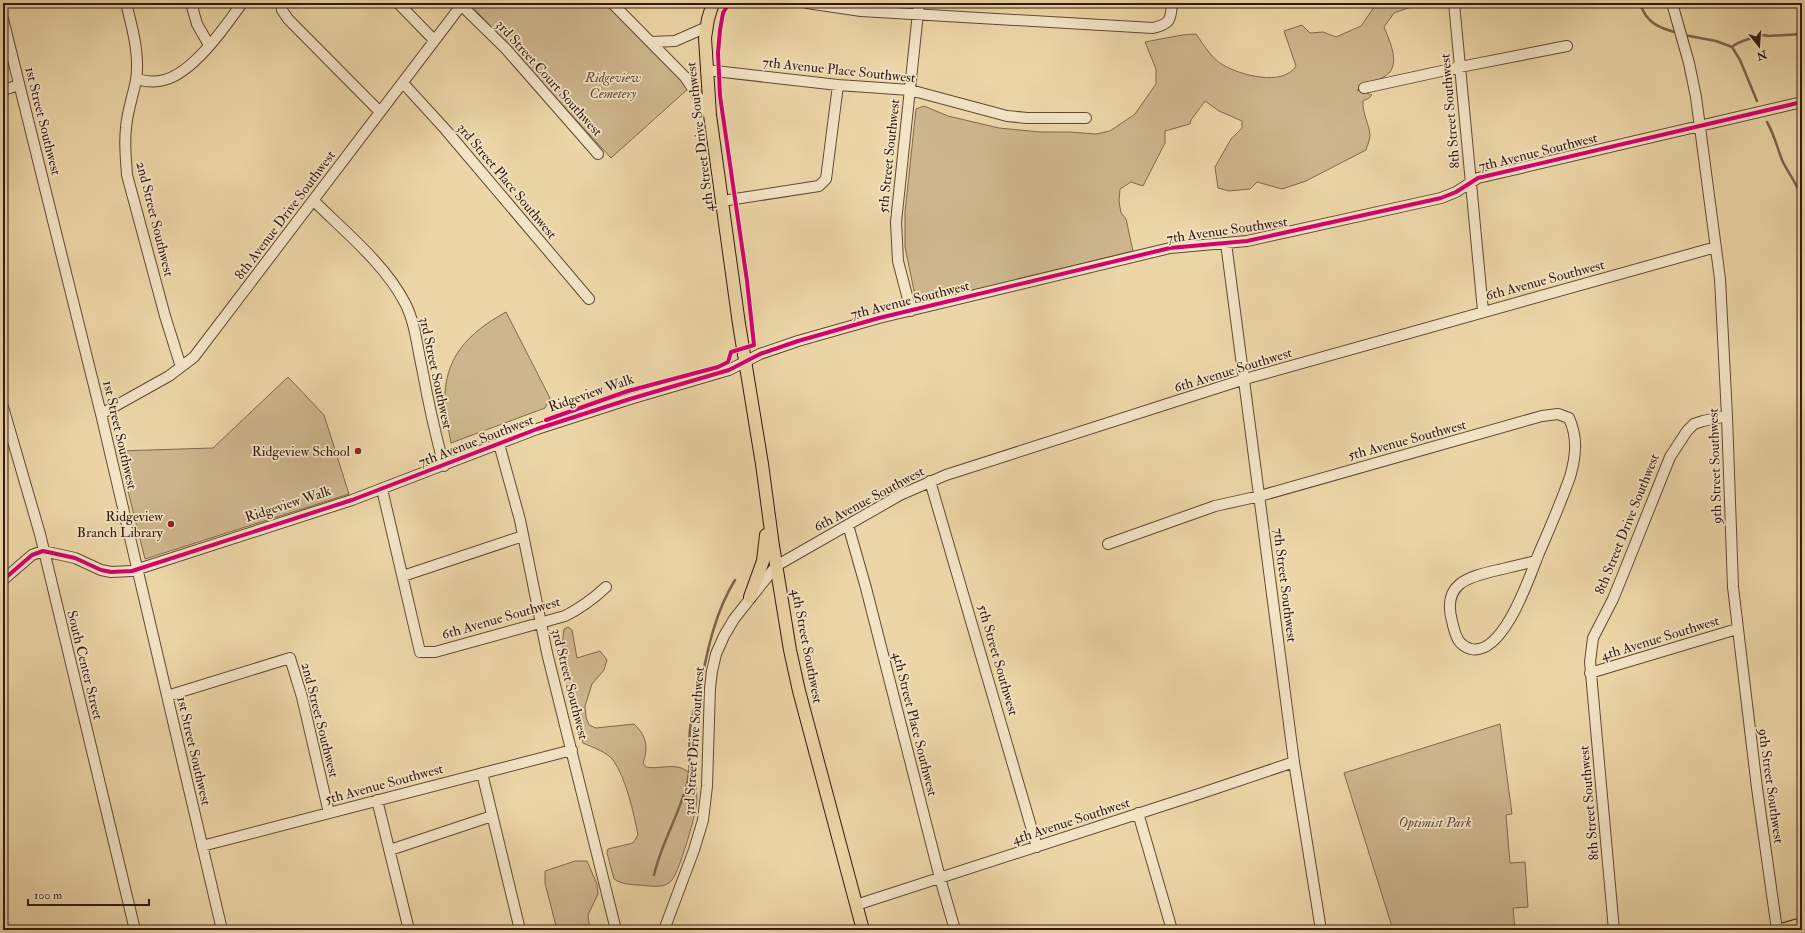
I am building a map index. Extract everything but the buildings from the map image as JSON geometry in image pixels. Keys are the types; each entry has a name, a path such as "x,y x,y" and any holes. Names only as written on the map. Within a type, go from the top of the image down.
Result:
{"main road":[{"name":"4th Street Drive Southwest","path":"713,3 705,38 710,115 745,362"},
{"name":"4th Street Southwest","path":"745,362 776,566 799,691 863,930"},
{"path":"750,597 759,574 765,552 767,503"},
{"path":"1781,930 1802,924"}],"street":[{"name":"2nd Street Southwest","path":"126,3 134,39 136,79 126,129 125,150 127,175 165,316 181,368"},
{"path":"191,3 198,24 209,45"},
{"path":"136,79 158,81 174,77 188,68 222,31 242,3"},
{"path":"282,3 282,10 288,19 380,112"},
{"path":"398,3 434,40"},
{"path":"612,3 688,80 710,115"},
{"path":"807,3 862,11 1153,28 1165,25 1169,21 1172,14 1172,3"},
{"name":"5th Street Southwest","path":"911,311 898,261 896,222 919,3"},
{"name":"8th Street Southwest","path":"1454,3 1483,312"},
{"name":"9th Street Southwest","path":"1672,3 1689,62 1700,126 1716,247 1721,293 1727,416 1731,552 1737,629 1777,930"},
{"name":"8th Avenue Drive Southwest","path":"101,414 181,368 194,358 462,4"},
{"name":"3rd Street Court Southwest","path":"462,4 506,49 598,154"},
{"name":"1st Street Southwest","path":"3,19 101,414 222,930"},
{"path":"651,42 675,40 707,27"},
{"path":"1364,88 1567,46"},
{"name":"7th Avenue Place Southwest","path":"706,70 910,90 1007,116 1027,118 1086,118"},
{"name":"3rd Street Place Southwest","path":"403,83 445,129 589,299"},
{"path":"722,201 820,186 826,179 838,84"},
{"path":"3,90 20,85"},
{"name":"7th Avenue Southwest","path":"43,551 75,558 101,570 111,572 122,572 137,569 264,530 382,489 537,429 729,370 760,354 798,341 911,311 1170,248 1194,244 1226,243 1288,233 1441,198 1456,192 1478,178 1802,102"},
{"name":"3rd Street Southwest","path":"314,201 375,262 398,290 406,304 414,329 436,438 444,466"},
{"name":"7th Street Southwest","path":"1226,243 1294,762 1321,930"},
{"name":"6th Avenue Southwest","path":"776,566 900,495 930,481 1245,379 1716,247"},
{"name":"South Center Street","path":"3,407 6,429 43,551 135,930"},
{"name":"5th Avenue Southwest","path":"1108,544 1215,506 1260,496 1542,416 1558,414 1569,418 1573,427 1576,442 1575,458 1563,497 1526,588 1515,610 1495,640 1488,646 1476,649 1464,646 1459,642 1449,608 1450,598 1454,589 1467,578 1536,561"},
{"name":"8th Street Drive Southwest","path":"1590,673 1592,638 1613,599 1670,457 1687,431 1694,424 1727,416"},
{"name":"3rd Street Southwest","path":"499,444 523,536 541,623 616,930"},
{"name":"5th Street Southwest","path":"930,481 1037,847"},
{"path":"382,489 403,576 523,536"},
{"name":"4th Street Place Southwest","path":"848,525 864,581 940,878 956,930"},
{"path":"3,580 32,555 43,551"},
{"name":"3rd Street Drive Southwest","path":"664,930 694,850 703,820 708,786 710,688 716,654 734,619 776,566"},
{"name":"6th Avenue Southwest","path":"403,576 420,652 434,652 565,616 580,608 606,587"},
{"name":"4th Avenue Southwest","path":"1590,673 1737,629"},
{"name":"2nd Street Southwest","path":"167,696 290,658 302,697 329,813"},
{"name":"8th Street Southwest","path":"1590,673 1614,930"},
{"name":"5th Avenue Southwest","path":"202,846 572,750"},
{"name":"4th Avenue Southwest","path":"856,905 1138,813 1202,794 1294,762"},
{"path":"482,773 520,930"},
{"path":"377,800 409,930"},
{"path":"1138,813 1172,930"},
{"path":"390,850 492,816"}],"green space":[{"name":"Ridgeview Cemetery","path":"469,3 605,3 689,88 611,158"},
{"path":"1377,3 1399,3 1411,7 1394,13 1384,27 1394,61 1390,72 1357,90 1372,95 1363,101 1370,135 1366,150 1306,181 1282,189 1257,182 1250,189 1229,191 1218,188 1215,167 1231,139 1242,128 1242,121 1219,111 1205,101 1191,120 1190,124 1165,131 1165,143 1143,186 1131,182 1120,189 1119,201 1121,213 1126,219 1133,251 917,305 905,247 905,212 916,109 924,106 948,116 999,128 1040,132 1096,134 1110,131 1135,114 1156,84 1156,69 1145,42 1196,34 1208,51 1223,65 1230,69 1250,75 1272,78 1282,76 1290,72 1296,66 1284,31 1302,25 1310,33 1323,32 1336,37 1361,26"},
{"path":"506,312 550,398 545,408 451,443 446,419 445,388 448,373 453,360 469,338 492,320"},
{"path":"288,377 324,415 349,494 145,559 118,451 213,448"},
{"path":"568,627 572,630 577,658 600,651 607,660 604,670 592,684 585,706 586,717 589,725 596,728 634,724 644,737 646,752 643,763 646,767 682,768 690,774 694,780 697,799 691,827 675,874 672,880 665,885 653,886 630,884 614,879 607,853 608,849 633,843 638,835 629,796 618,768 610,757 583,743 564,673 564,629"},
{"name":"Optimist Park","path":"1500,724 1512,814 1506,815 1510,863 1525,862 1528,907 1513,908 1515,930 1393,930 1344,773"},
{"path":"575,861 587,861 597,884 598,894 588,915 590,930 557,930 545,883 545,871"}],"waterway":[{"path":"1640,3 1646,15 1654,24 1678,33"},
{"path":"1684,35 1716,41 1732,47 1744,41 1765,35 1802,34"},
{"path":"1732,47 1740,60 1757,101"},
{"path":"1767,122 1774,136 1782,160 1802,199"},
{"path":"654,875 657,863 684,796 687,784 692,716 699,692 708,648 716,620 735,580"}],"cycle path":[{"name":"Ridgeview Walk","path":"546,420 628,391 718,367 728,362 731,352 754,345 747,281 720,96 718,53 720,30 723,13 729,3"},
{"name":"Ridgeview Walk","path":"3,580 32,555 43,551 75,558 101,570 111,572 132,571 352,500 537,429 630,399 729,370 760,354 798,341 879,318 1170,248 1247,241 1441,198 1456,192 1478,178 1802,102"}],"place":[{"name":"Ridgeview School","path":"358,451"},
{"name":"Ridgeview Branch Library","path":"171,524"}]}
